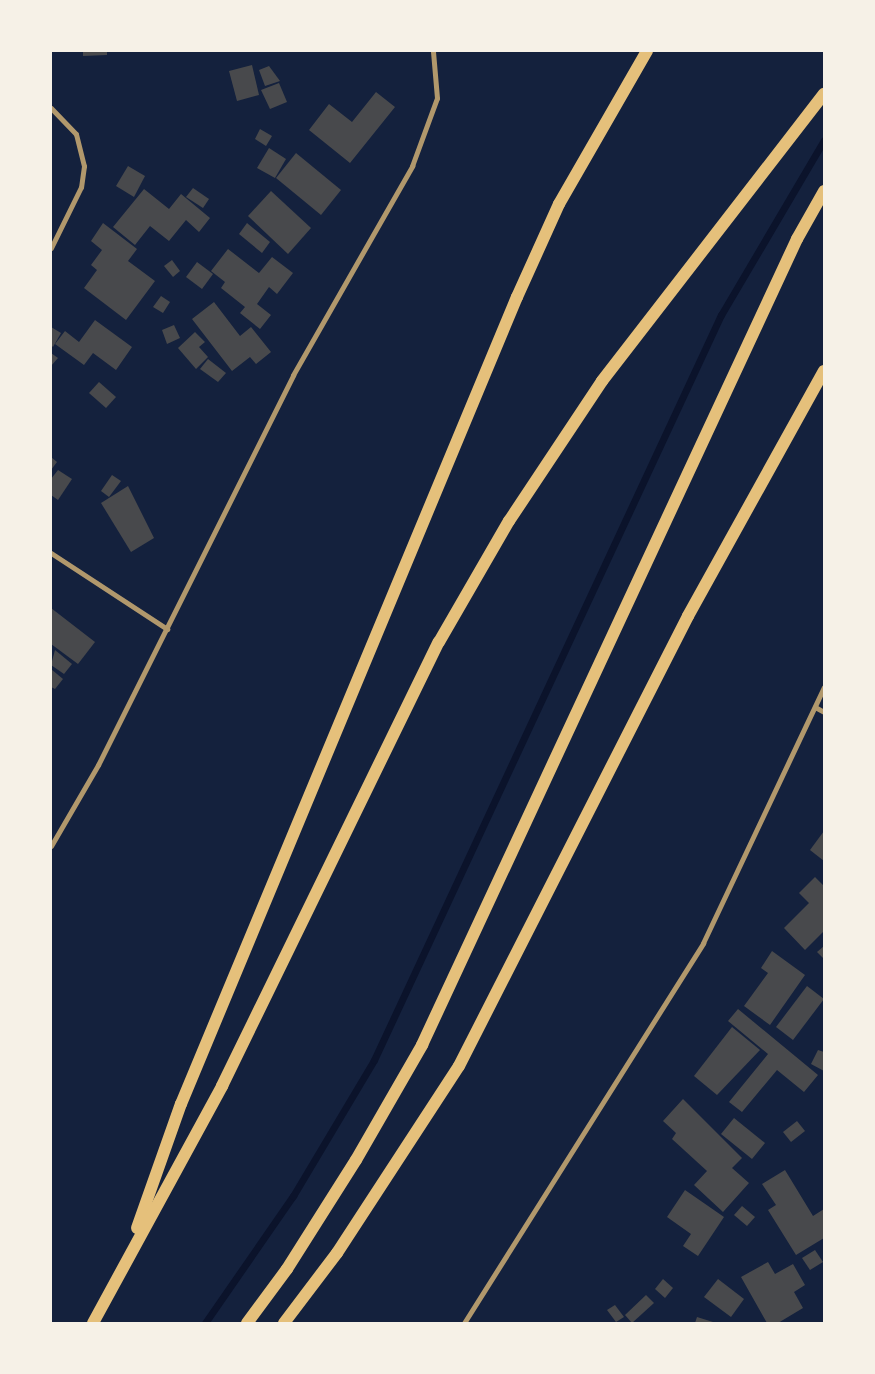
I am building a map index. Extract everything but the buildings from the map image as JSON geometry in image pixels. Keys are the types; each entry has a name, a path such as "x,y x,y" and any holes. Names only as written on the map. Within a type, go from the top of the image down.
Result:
{"main road":[{"path":"123,1266 181,1104 517,297 559,204 647,51"},
{"path":"94,1323 123,1266 222,1086 439,642 509,521 602,381 824,94"},
{"path":"247,1323 287,1269 356,1160 422,1045 797,239 824,191"},
{"path":"284,1323 342,1245 459,1066 688,616 824,372"}],"street":[{"path":"51,846 167,628 250,457 427,134 437,98 433,51"},
{"path":"51,108 76,134 84,166 81,187 51,248"},
{"path":"51,553 167,628"},
{"path":"464,1323 702,943 824,687"},
{"path":"815,707 824,712"}],"waterway":[{"path":"205,1323 293,1196 374,1060 721,315 824,140"}]}
